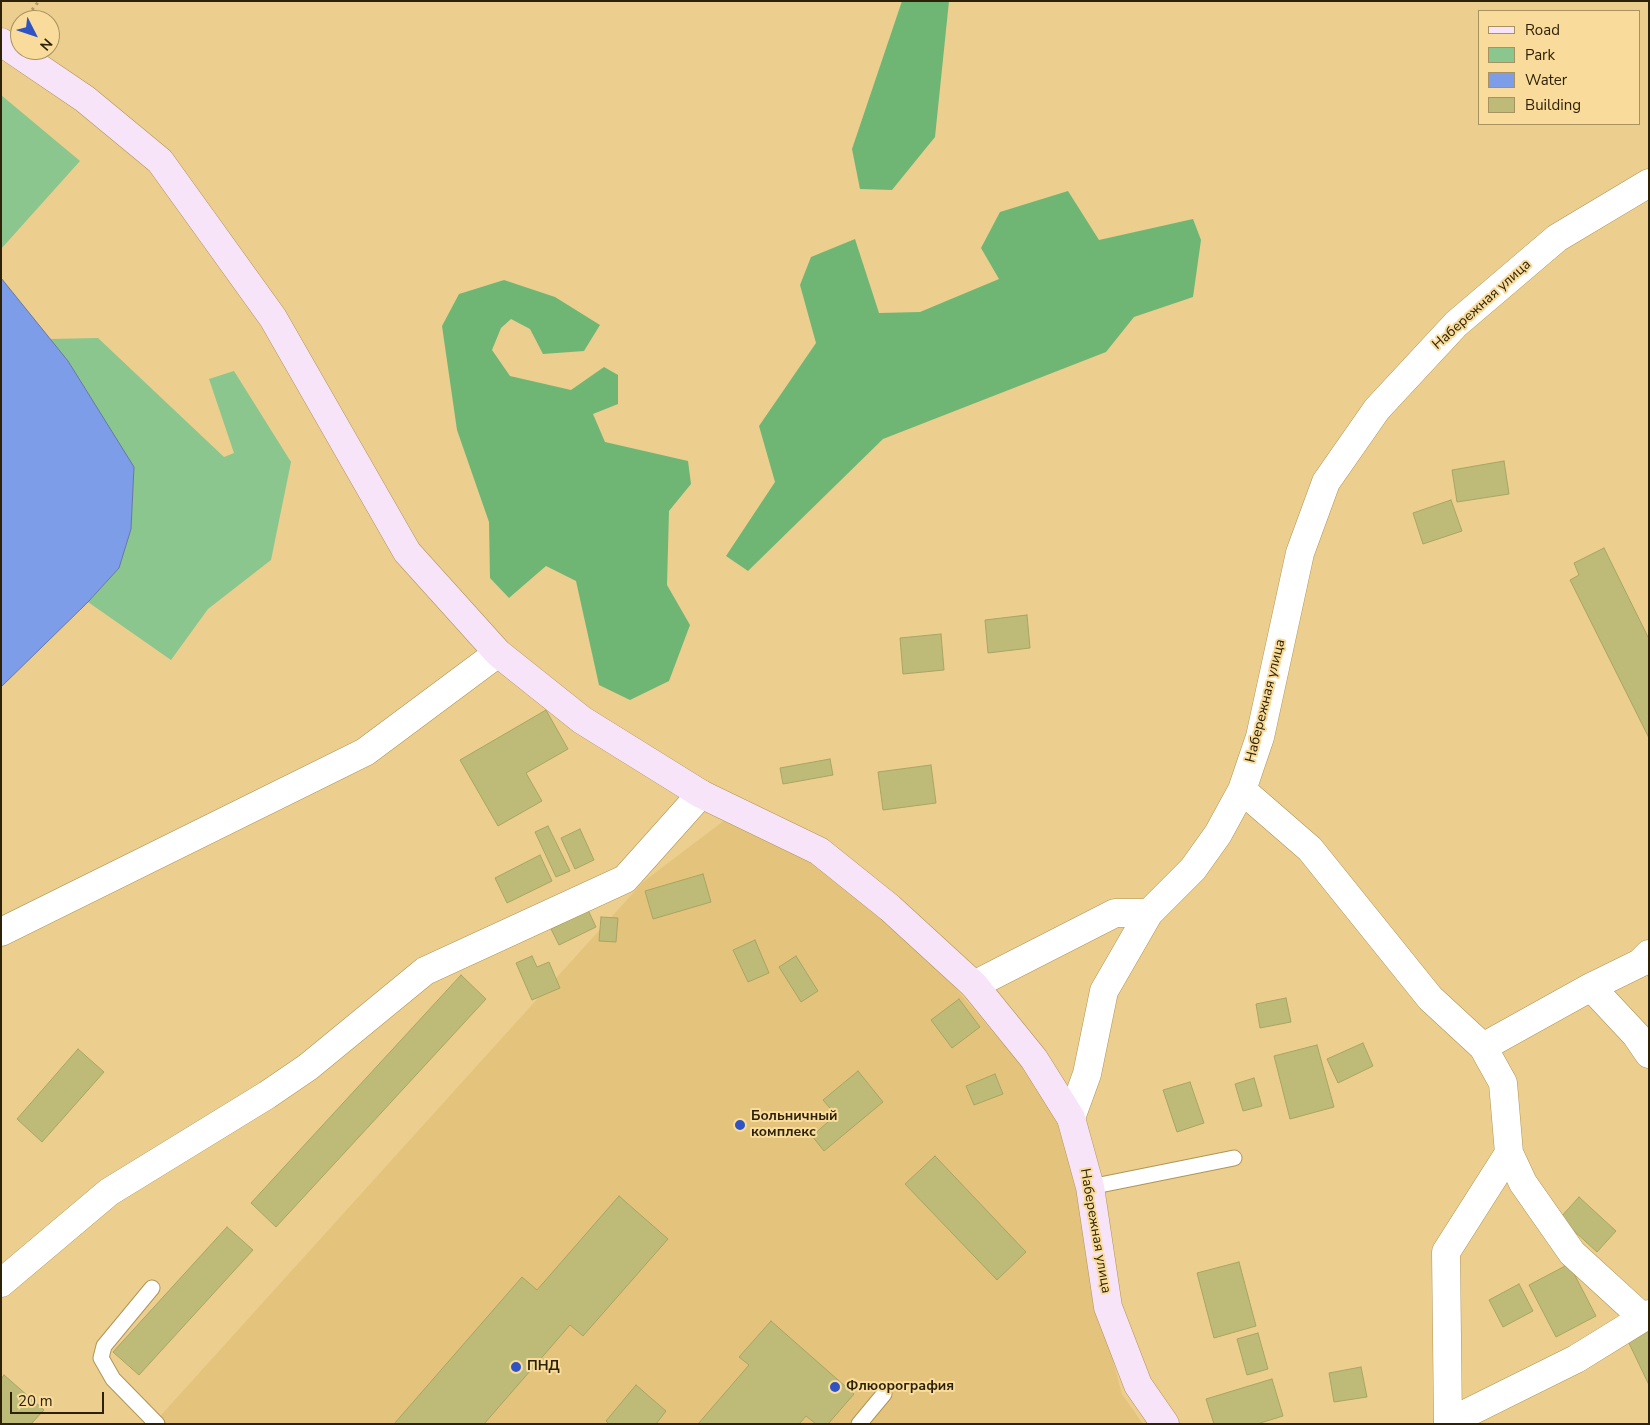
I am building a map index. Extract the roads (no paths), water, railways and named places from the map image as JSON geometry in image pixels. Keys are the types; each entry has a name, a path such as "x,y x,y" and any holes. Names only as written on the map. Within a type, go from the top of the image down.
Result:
{"main road":[{"path":"1,42 85,99 160,160 273,318 407,552 498,654 582,720 701,794 819,851 890,908 974,985 1034,1059 1071,1118"},
{"name":"Набережная улица","path":"1071,1118 1090,1187 1108,1307 1138,1385 1164,1424"}],"street":[{"name":"Набережная улица","path":"1071,1118 1088,1074 1104,991 1149,913 1193,869 1218,834 1242,790 1260,737 1300,553 1326,482 1377,409 1456,324 1557,238 1649,182"},
{"path":"1,932 365,752 498,654"},
{"path":"1242,790 1310,849 1430,998 1483,1047 1503,1083 1509,1153 1522,1183 1572,1253 1646,1316 1576,1360 1449,1423 1446,1252 1509,1153"},
{"path":"1,1283 109,1192 267,1096 300,1073 425,971 625,879 701,794"},
{"path":"974,985 1115,913 1149,913"},
{"path":"1483,1047 1640,962 1649,954"},
{"path":"1591,987 1636,1035 1649,1054"}],"lane":[{"path":"1090,1187 1234,1158"},
{"path":"152,1288 104,1346 101,1358 113,1379 157,1424"},
{"path":"859,1424 884,1394"}],"water":[{"path":"1,278 68,361 134,467 131,529 119,568 88,602 1,687"}],"place":[{"name":"Больничный комплекс","path":"740,1125"},
{"name":"ПНД","path":"516,1367"},
{"name":"Флюорография","path":"835,1387"}]}
